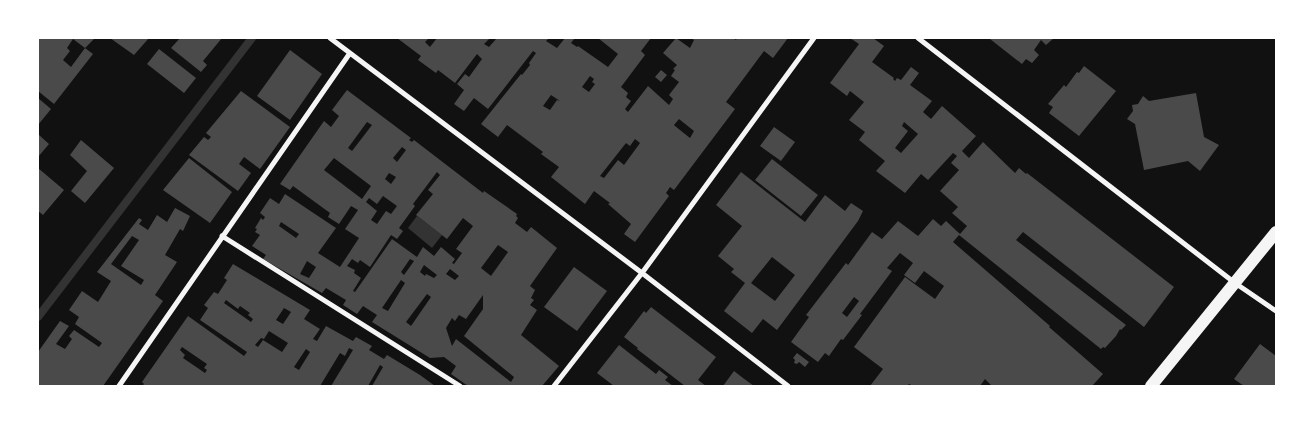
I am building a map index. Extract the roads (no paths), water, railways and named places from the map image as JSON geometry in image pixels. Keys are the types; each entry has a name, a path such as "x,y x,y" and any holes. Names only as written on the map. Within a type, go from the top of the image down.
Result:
{"main road":[{"path":"1151,386 1276,232"}],"street":[{"path":"330,38 642,273 788,386"},
{"path":"554,386 642,273 814,38"},
{"path":"918,38 1235,283 1276,311"},
{"path":"119,386 350,53"},
{"path":"222,236 460,386"}],"waterway":[{"path":"38,317 252,38"}]}
